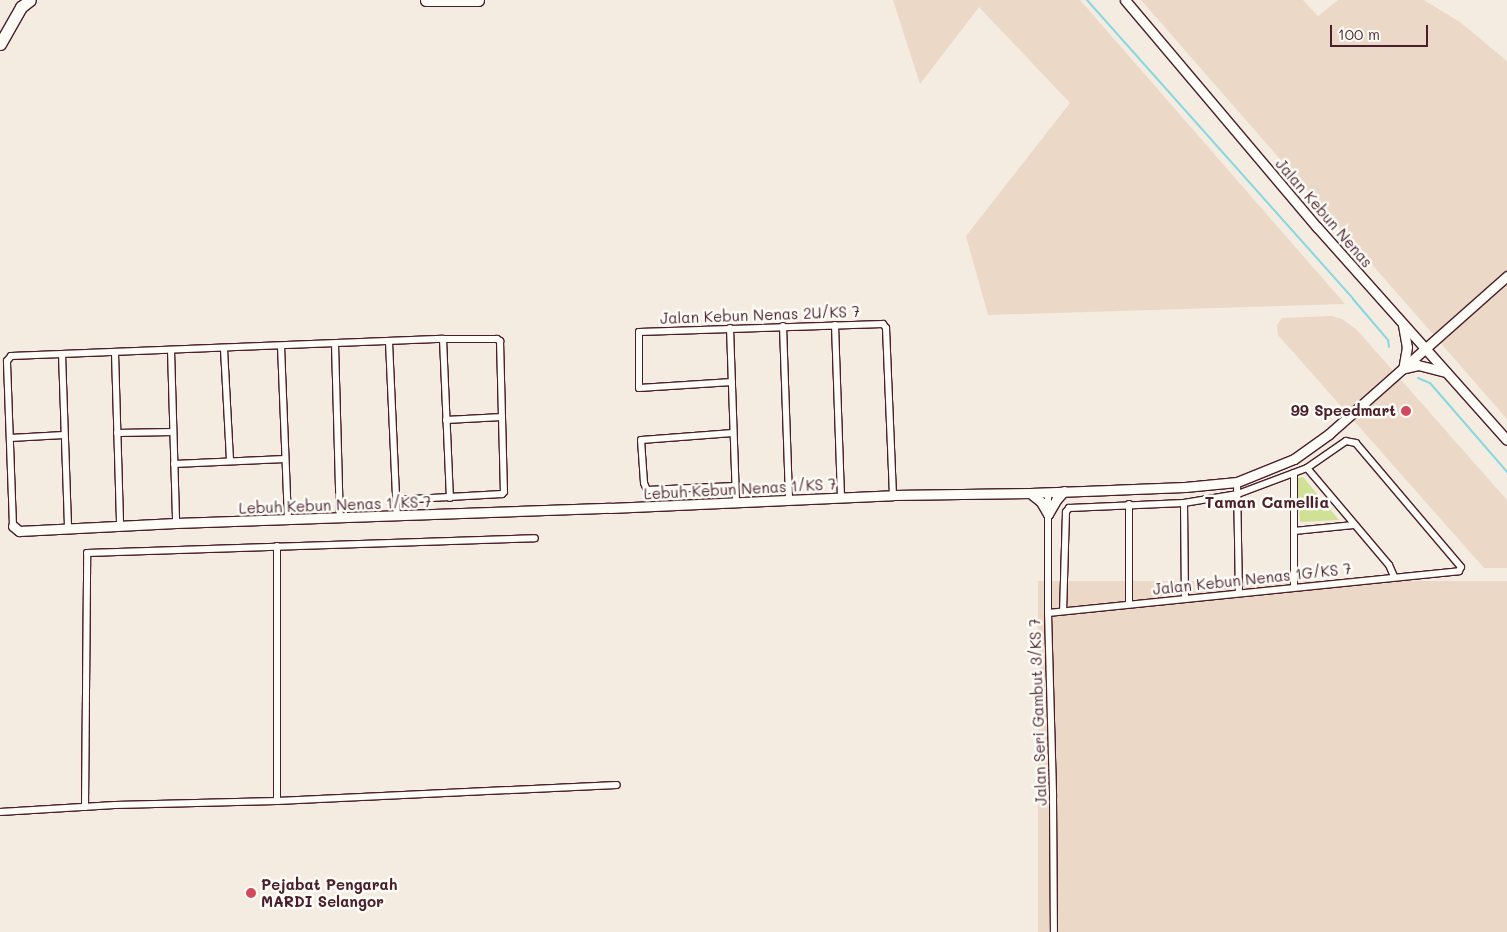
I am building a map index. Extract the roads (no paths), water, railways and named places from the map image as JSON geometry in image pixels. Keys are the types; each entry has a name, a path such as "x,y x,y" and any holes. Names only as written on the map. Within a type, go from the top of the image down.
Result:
{"highway":[{"path":"0,44 21,7 30,0"},
{"path":"426,0 478,0"}],"street":[{"name":"Jalan Kebun Nenas","path":"1125,0 1295,202 1507,440"},
{"name":"Lebuh Kebun Nenas 1/KS 7","path":"13,526 19,531 176,523 397,517 893,495 1030,493 1185,487 1237,482 1282,464 1308,449 1350,416 1507,276"},
{"path":"1401,322 1405,332 1406,366 1418,365 1447,372"},
{"path":"835,325 841,498"},
{"name":"Jalan Kebun Nenas 2U/KS 7","path":"732,382 639,388 638,336 640,332 783,326 885,325 893,495"},
{"path":"783,326 789,500"},
{"path":"730,328 736,502"},
{"path":"13,526 9,358 62,354 443,339 494,338 500,341 504,492 502,494 450,498 396,500"},
{"path":"443,339 450,498"},
{"path":"389,342 397,517"},
{"path":"335,344 340,519"},
{"path":"281,346 288,521"},
{"path":"224,349 230,461"},
{"path":"171,350 176,523"},
{"path":"115,353 120,526"},
{"path":"62,354 68,529"},
{"path":"446,420 502,417"},
{"path":"117,433 173,432"},
{"path":"733,433 641,440 644,483 648,490 735,486"},
{"path":"10,438 64,435"},
{"name":"Jalan Kebun Nenas 1G/KS 7","path":"1048,613 1394,576 1459,571 1460,563 1356,443 1346,442 1307,468"},
{"path":"174,464 285,459"},
{"path":"1063,611 1066,512 1069,508 1184,502 1238,494 1307,468 1389,565 1394,576"},
{"path":"1294,473 1294,587"},
{"path":"1237,482 1239,592"},
{"path":"1030,493 1041,502 1048,514 1064,491"},
{"name":"Jalan Seri Gambut 3/KS 7","path":"1048,492 1048,613 1053,771 1054,932"},
{"path":"1184,502 1185,598"},
{"path":"1128,504 1128,604"},
{"path":"1294,531 1354,525"},
{"path":"86,807 87,553 535,538"},
{"path":"277,546 277,801"},
{"path":"0,812 616,785"}],"waterway":[{"path":"1087,0 1353,299 1388,340 1389,347"},
{"path":"1418,378 1430,383 1507,472"}],"place":[{"name":"99 Speedmart","path":"1406,411"},
{"name":"Pejabat Pengarah MARDI Selangor","path":"251,893"}],"district":[{"name":"Taman Camellia","path":"1267,502"}]}
